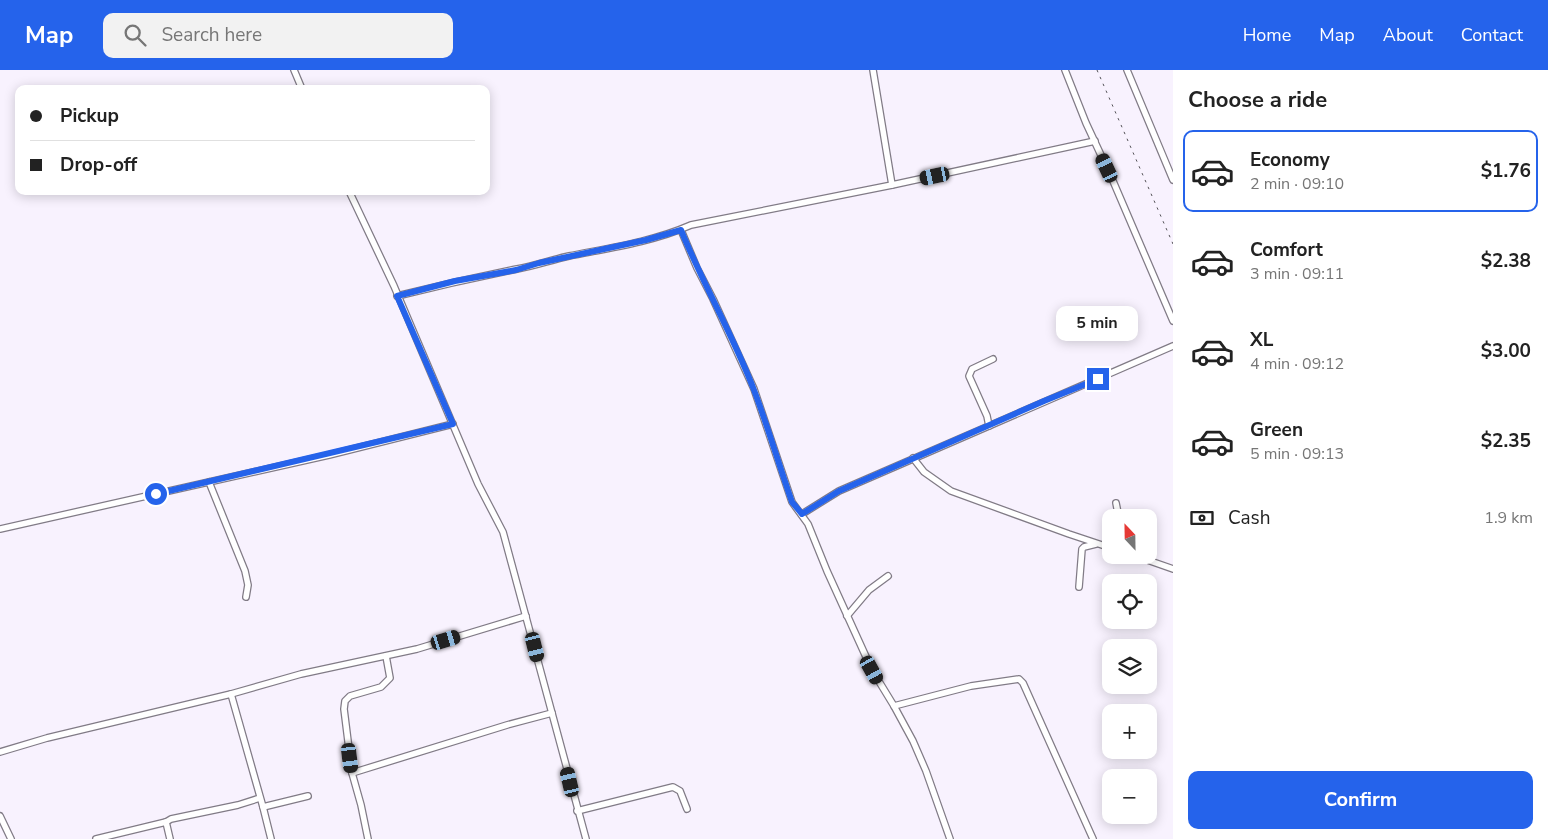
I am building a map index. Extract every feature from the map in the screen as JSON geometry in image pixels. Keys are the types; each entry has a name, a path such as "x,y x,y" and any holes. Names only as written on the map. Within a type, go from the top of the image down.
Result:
{"street":[{"path":"294,70 300,85"},
{"path":"873,70 892,185"},
{"path":"1065,70 1173,321"},
{"path":"1127,70 1173,180"},
{"path":"397,296 455,281 516,270 539,263 646,240 681,230 690,225 892,185 1095,141"},
{"path":"351,195 485,499 503,532 513,563 577,811 586,839"},
{"path":"681,230 696,268 713,299 754,389 792,502 808,524 872,670 894,706 926,771 950,839"},
{"path":"802,514 832,494 1173,346"},
{"path":"989,426 987,416 969,376 972,369 993,359"},
{"path":"0,529 210,482 453,424"},
{"path":"913,458 924,472 951,491 1102,545"},
{"path":"210,482 245,571 248,585 246,598"},
{"path":"1116,503 1117,509"},
{"path":"1079,587 1084,547 1095,544 1102,545"},
{"path":"1158,564 1173,569"},
{"path":"847,616 869,590 888,576"},
{"path":"0,752 47,738 231,694 301,674 417,649 526,616"},
{"path":"368,839 352,773 345,720 345,701 350,696 386,684 390,678 386,656"},
{"path":"894,706 971,686 1019,679 1024,683 1093,839"},
{"path":"231,694 272,839"},
{"path":"352,773 512,723 552,713"},
{"path":"577,811 673,787 680,791 687,809"},
{"path":"263,807 308,796"},
{"path":"96,839 260,798"},
{"path":"0,816 11,839"},
{"path":"166,822 170,839"}],"railway":[{"path":"1097,70 1173,244"}],"route":[{"path":"156,494 329,455 453,424 397,296 455,281 496,272 516,270 539,263 646,240 681,230 696,268 713,299 754,389 792,502 802,514 827,497 874,475 1098,379"}]}
